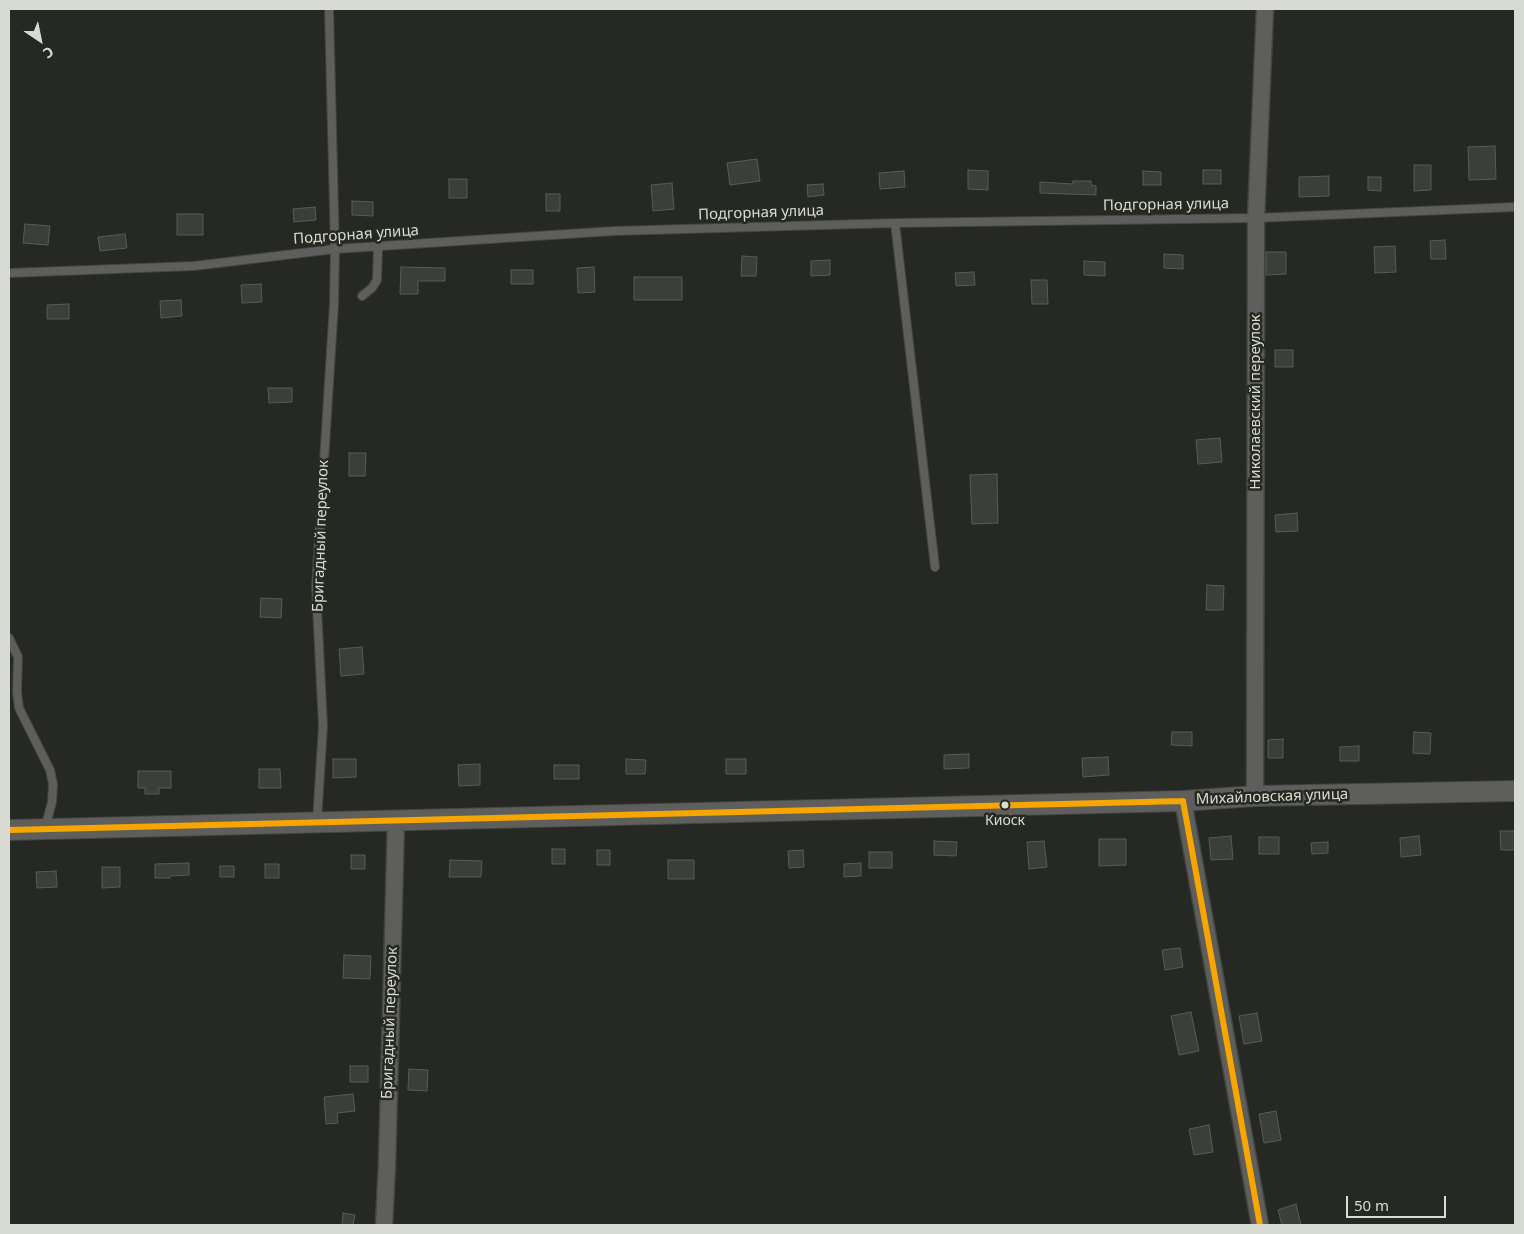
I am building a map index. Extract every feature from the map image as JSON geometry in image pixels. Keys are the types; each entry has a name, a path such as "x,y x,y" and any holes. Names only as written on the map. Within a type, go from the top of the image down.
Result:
{"street":[{"name":"Николаевский переулок","path":"1255,796 1256,218 1265,9"},
{"name":"Михайловская улица","path":"9,830 1183,801 1255,796 1515,791"},
{"path":"1183,801 1260,1225"},
{"name":"Бригадный переулок","path":"384,1225 396,820"}],"lane":[{"name":"Бригадный переулок","path":"317,822 323,726 316,587 334,304 335,249 329,9"},
{"name":"Подгорная улица","path":"9,273 194,266 335,249 614,231 895,223 1256,218 1515,207"},
{"path":"895,223 935,567"},
{"path":"362,296 372,288 377,280 378,247"},
{"path":"9,638 18,657 16,692 19,708 50,770 53,784 52,802 45,828"}],"building":[{"path":"1495,146 1496,179 1469,180 1468,147"},
{"path":"757,159 760,181 730,185 727,163"},
{"path":"1414,165 1431,165 1431,190 1414,191"},
{"path":"968,170 988,171 988,190 968,189"},
{"path":"1203,170 1221,170 1221,184 1203,184"},
{"path":"904,171 905,187 880,189 879,173"},
{"path":"1143,171 1161,172 1161,185 1143,185"},
{"path":"1329,176 1329,196 1299,197 1299,177"},
{"path":"1368,177 1381,177 1381,191 1368,190"},
{"path":"449,179 467,179 467,198 449,198"},
{"path":"1073,181 1091,181 1091,185 1096,186 1096,195 1040,193 1040,182 1073,184"},
{"path":"672,183 674,209 653,211 651,185"},
{"path":"823,184 824,195 808,197 807,185"},
{"path":"546,194 560,194 560,211 546,211"},
{"path":"352,201 373,202 373,216 352,215"},
{"path":"315,207 316,220 294,222 293,209"},
{"path":"177,214 203,214 203,235 177,235"},
{"path":"25,224 50,226 48,245 23,243"},
{"path":"125,234 127,248 100,251 98,237"},
{"path":"1445,240 1446,259 1431,259 1430,241"},
{"path":"1395,246 1396,272 1375,273 1374,247"},
{"path":"1266,252 1286,252 1286,274 1266,275"},
{"path":"1164,254 1183,255 1183,269 1164,268"},
{"path":"742,256 757,257 756,276 741,276"},
{"path":"830,260 830,275 811,276 811,261"},
{"path":"1084,261 1105,262 1105,276 1084,275"},
{"path":"401,267 445,268 445,281 418,281 418,294 400,294"},
{"path":"594,267 595,292 578,293 577,268"},
{"path":"511,270 533,270 533,284 511,284"},
{"path":"974,272 975,285 956,286 955,273"},
{"path":"634,277 682,277 682,300 634,300"},
{"path":"1031,280 1047,280 1048,304 1032,304"},
{"path":"261,284 262,302 242,303 241,285"},
{"path":"181,300 182,316 161,318 160,301"},
{"path":"69,304 69,319 47,319 47,305"},
{"path":"1275,350 1293,350 1293,367 1275,367"},
{"path":"268,388 292,388 292,402 269,403"},
{"path":"1220,438 1222,462 1198,464 1196,440"},
{"path":"349,453 366,453 365,476 349,476"},
{"path":"997,474 998,523 972,524 970,475"},
{"path":"1297,513 1298,531 1276,532 1275,515"},
{"path":"1207,585 1224,586 1223,610 1206,610"},
{"path":"261,598 282,599 281,618 260,617"},
{"path":"362,647 364,674 341,676 339,649"},
{"path":"1172,732 1192,732 1192,746 1171,745"},
{"path":"1414,732 1431,733 1430,754 1413,753"},
{"path":"1283,739 1283,758 1268,758 1268,740"},
{"path":"1359,746 1359,761 1340,761 1340,747"},
{"path":"969,754 969,768 944,769 944,755"},
{"path":"1108,757 1109,775 1083,777 1082,758"},
{"path":"333,759 356,759 356,777 333,778"},
{"path":"626,759 646,760 645,774 626,774"},
{"path":"726,759 746,759 746,774 726,774"},
{"path":"480,764 480,785 459,786 458,765"},
{"path":"554,765 579,765 579,779 554,779"},
{"path":"259,769 280,769 281,788 259,788"},
{"path":"138,771 171,771 171,788 159,788 159,794 145,794 145,788 138,788"},
{"path":"1500,831 1515,831 1515,850 1501,850"},
{"path":"1231,836 1233,859 1211,860 1209,838"},
{"path":"1419,836 1421,855 1401,857 1400,838"},
{"path":"1259,837 1279,837 1279,854 1259,854"},
{"path":"1099,839 1126,839 1126,865 1099,866"},
{"path":"934,841 957,842 956,856 934,855"},
{"path":"1044,841 1047,867 1029,869 1027,842"},
{"path":"1328,842 1328,853 1312,854 1311,843"},
{"path":"552,849 565,849 565,864 552,864"},
{"path":"597,850 610,850 610,865 597,865"},
{"path":"803,850 804,867 789,868 788,851"},
{"path":"869,852 892,852 892,868 869,868"},
{"path":"351,855 365,855 365,869 351,869"},
{"path":"450,860 482,861 481,877 449,877"},
{"path":"668,860 694,860 694,879 668,879"},
{"path":"189,863 189,875 155,878 155,864"},
{"path":"861,863 861,876 844,877 844,864"},
{"path":"265,864 279,864 279,878 265,878"},
{"path":"220,866 234,866 234,877 220,877"},
{"path":"102,867 120,867 120,887 102,888"},
{"path":"56,871 57,887 37,888 36,872"},
{"path":"1180,948 1183,967 1165,970 1162,950"},
{"path":"344,955 371,956 370,979 343,978"},
{"path":"1191,1012 1199,1051 1179,1055 1171,1016"},
{"path":"1257,1013 1262,1041 1244,1044 1239,1016"},
{"path":"350,1066 368,1066 368,1082 350,1082"},
{"path":"409,1069 428,1070 427,1091 408,1090"},
{"path":"353,1094 355,1111 337,1113 338,1123 326,1124 324,1097"},
{"path":"1276,1111 1281,1140 1264,1143 1259,1114"},
{"path":"1209,1125 1213,1152 1194,1155 1189,1129"},
{"path":"1296,1204 1301,1225 1282,1225 1278,1210"},
{"path":"343,1213 355,1215 353,1225 342,1225"}],"transit line":[{"path":"1183,801 1260,1225"},
{"path":"9,830 1183,801"}],"place":[{"name":"Киоск","path":"1005,805"}]}
